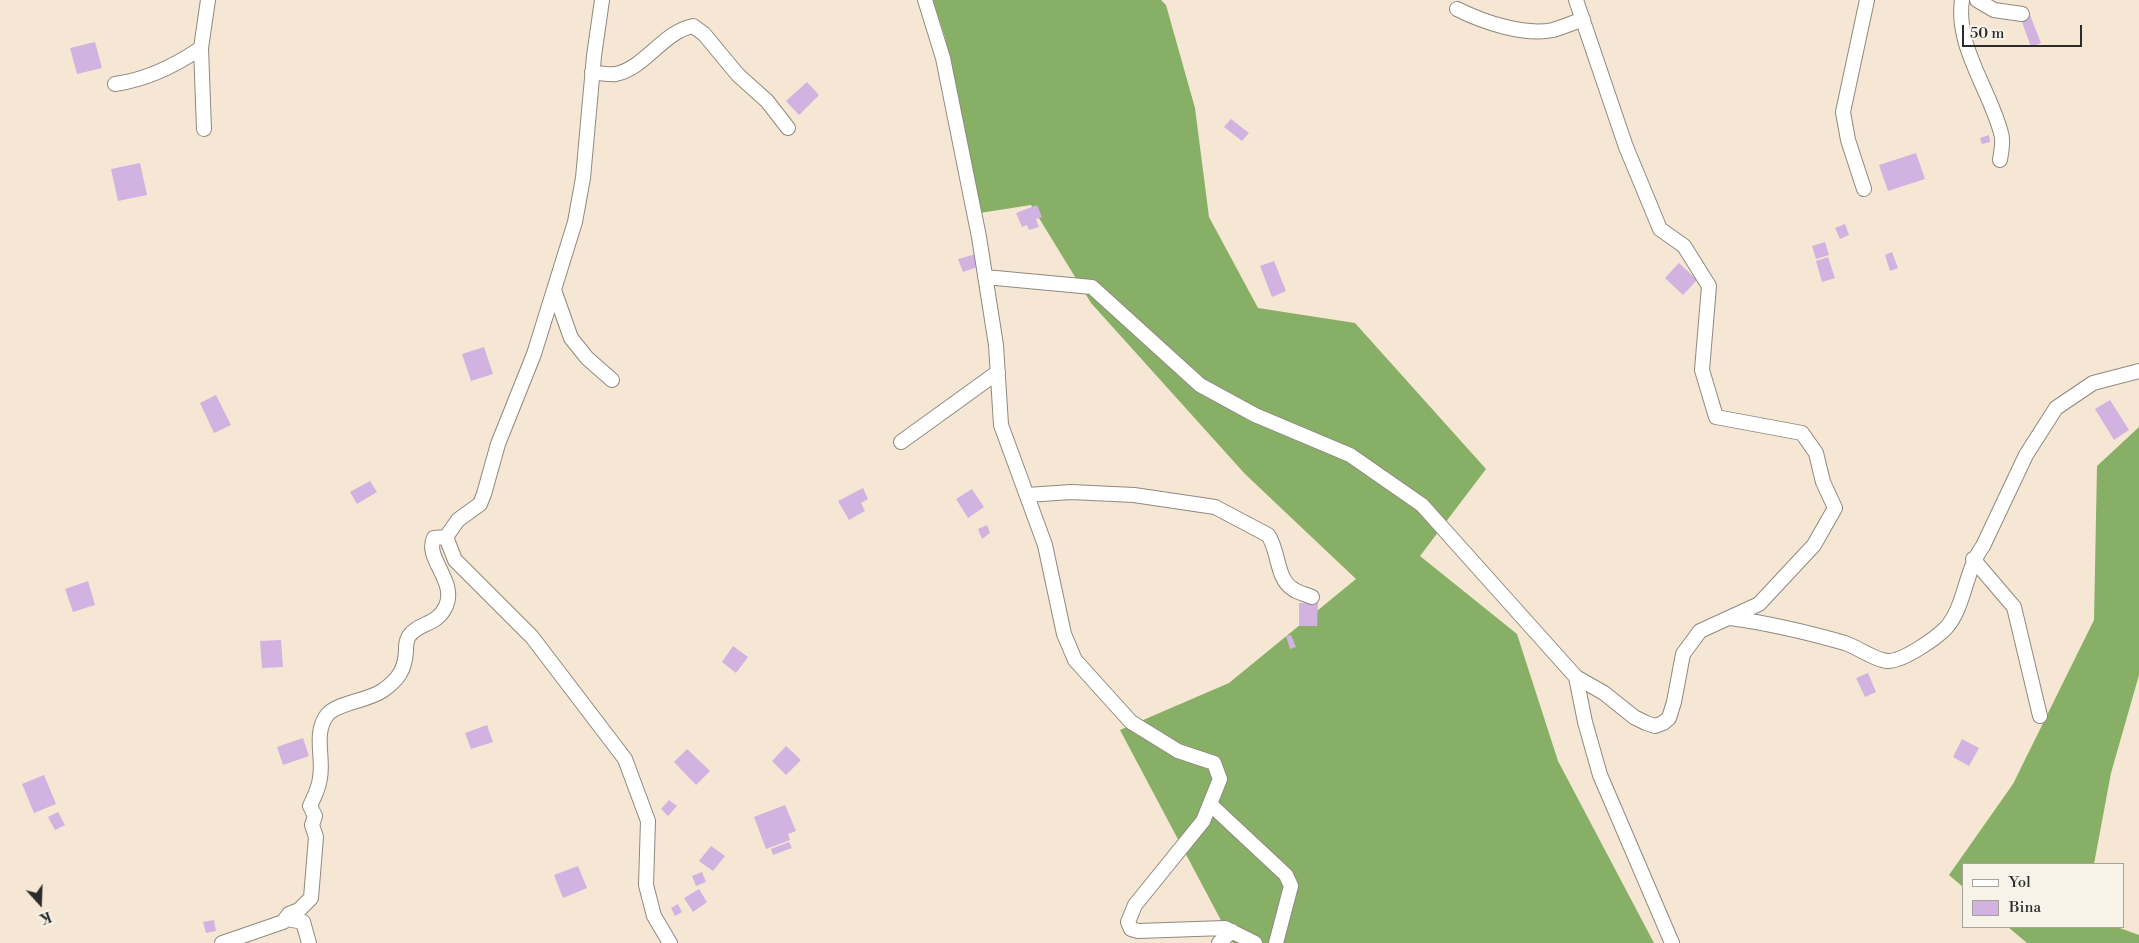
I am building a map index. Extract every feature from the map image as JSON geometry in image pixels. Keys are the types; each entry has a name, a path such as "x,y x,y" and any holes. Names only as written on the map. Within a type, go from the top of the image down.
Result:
{"street":[{"path":"204,129 201,48 208,0"},
{"path":"446,537 458,520 480,504 498,444 534,354 554,290 580,200 592,72 602,0"},
{"path":"924,0 943,58 985,277 996,344 1002,425 1044,545 1064,634 1075,660 1131,722 1178,750 1214,763 1220,779 1203,821 1135,905 1128,922 1131,929 1138,931 1225,928 1254,943"},
{"path":"985,277 1092,287 1200,385 1255,415 1350,455 1422,505 1576,677 1604,693 1646,723 1655,726 1663,723 1669,718 1674,702 1684,654 1700,631 1759,604 1814,545 1834,508 1823,482 1816,453 1802,433 1716,417 1702,370 1709,286 1684,246 1660,229 1626,147 1576,0"},
{"path":"1864,189 1848,140 1843,112 1867,0"},
{"path":"1962,0 1961,8 1965,39 2002,135 2000,160"},
{"path":"1977,0 1994,10 2022,14"},
{"path":"1457,9 1497,23 1536,31 1552,30 1583,19"},
{"path":"592,72 616,74 684,28 693,26 704,34 738,76 767,101 788,128"},
{"path":"115,84 125,83 178,64 201,48"},
{"path":"554,290 571,338 587,358 612,380"},
{"path":"1730,618 1775,624 1847,644 1887,661 1911,654 1946,628 1962,597 1973,558 1983,546 2026,455 2056,408 2093,383 2139,371"},
{"path":"901,442 998,372"},
{"path":"1027,495 1071,492 1134,495 1215,507 1268,535 1273,542 1284,581 1292,589 1312,597"},
{"path":"287,919 289,914 299,910 311,898 316,837 312,825 315,816 310,806 321,777 320,734 325,718 338,706 362,701 382,690 403,671 406,640 412,632 438,618 449,598 446,580 433,548 434,538 446,537"},
{"path":"446,537 455,560 532,636 625,759 648,821 646,885 654,916 670,943"},
{"path":"1973,558 2014,607 2040,716"},
{"path":"1576,677 1585,722 1600,775 1672,943"},
{"path":"1210,804 1286,874 1290,886 1276,943"},
{"path":"222,943 287,919 303,922 309,943"},
{"path":"1219,943 1232,931"}],"green space":[{"path":"933,0 1161,0 1166,5 1195,108 1209,217 1258,308 1355,323 1486,469 1420,556 1517,634 1558,761 1654,943 1233,943 1120,730 1229,683 1356,579 1245,474 1091,303 1031,205 980,213 945,37"},
{"path":"2139,427 2139,675 2111,773 2094,863 1962,863 1962,886 1949,875 2013,784 2094,620 2097,466"},
{"path":"2009,928 2120,928 2139,935 2139,943 2027,943"}],"building":[{"path":"2030,15 2041,43 2031,47 2021,19"},
{"path":"95,42 102,68 77,74 70,48"},
{"path":"807,82 819,95 799,115 786,101"},
{"path":"1231,119 1249,133 1242,141 1224,127"},
{"path":"1989,135 1990,142 1982,144 1980,138"},
{"path":"1916,153 1925,179 1888,191 1879,165"},
{"path":"140,163 147,195 118,201 111,169"},
{"path":"1037,205 1042,217 1036,219 1039,227 1029,230 1027,225 1022,227 1016,213"},
{"path":"1845,224 1849,235 1840,239 1835,228"},
{"path":"1825,242 1829,255 1816,259 1812,246"},
{"path":"1892,252 1898,268 1890,271 1885,255"},
{"path":"976,254 980,266 963,272 958,259"},
{"path":"1828,257 1835,278 1822,282 1816,261"},
{"path":"1274,261 1286,291 1272,297 1260,266"},
{"path":"1679,263 1697,280 1683,295 1665,278"},
{"path":"484,347 493,374 471,381 462,354"},
{"path":"216,395 231,425 214,433 200,403"},
{"path":"2110,400 2129,430 2114,440 2095,409"},
{"path":"370,481 377,492 357,504 350,492"},
{"path":"863,488 868,499 861,503 865,511 849,520 838,501"},
{"path":"972,489 984,507 968,518 956,499"},
{"path":"987,525 990,533 982,539 978,529"},
{"path":"88,581 95,605 73,612 65,589"},
{"path":"1299,603 1318,603 1317,626 1299,626"},
{"path":"1291,635 1296,647 1290,649 1286,636"},
{"path":"281,640 283,667 262,668 260,641"},
{"path":"733,646 748,657 736,673 722,662"},
{"path":"1868,673 1876,692 1865,697 1856,678"},
{"path":"487,725 493,742 471,749 465,733"},
{"path":"303,738 309,756 283,765 277,747"},
{"path":"1962,739 1979,748 1969,766 1953,757"},
{"path":"786,746 801,760 786,775 772,761"},
{"path":"687,749 710,771 696,785 674,762"},
{"path":"44,775 56,804 34,813 22,784"},
{"path":"669,800 677,806 668,816 661,809"},
{"path":"785,805 796,831 788,834 790,840 766,849 754,817"},
{"path":"58,812 65,825 55,830 48,817"},
{"path":"789,842 792,848 773,855 771,849"},
{"path":"711,846 725,856 713,871 699,861"},
{"path":"578,866 587,888 563,898 554,875"},
{"path":"702,872 706,882 696,886 692,876"},
{"path":"699,889 707,902 693,912 684,898"},
{"path":"678,904 682,912 675,916 671,908"},
{"path":"214,920 216,931 206,933 203,922"}]}
